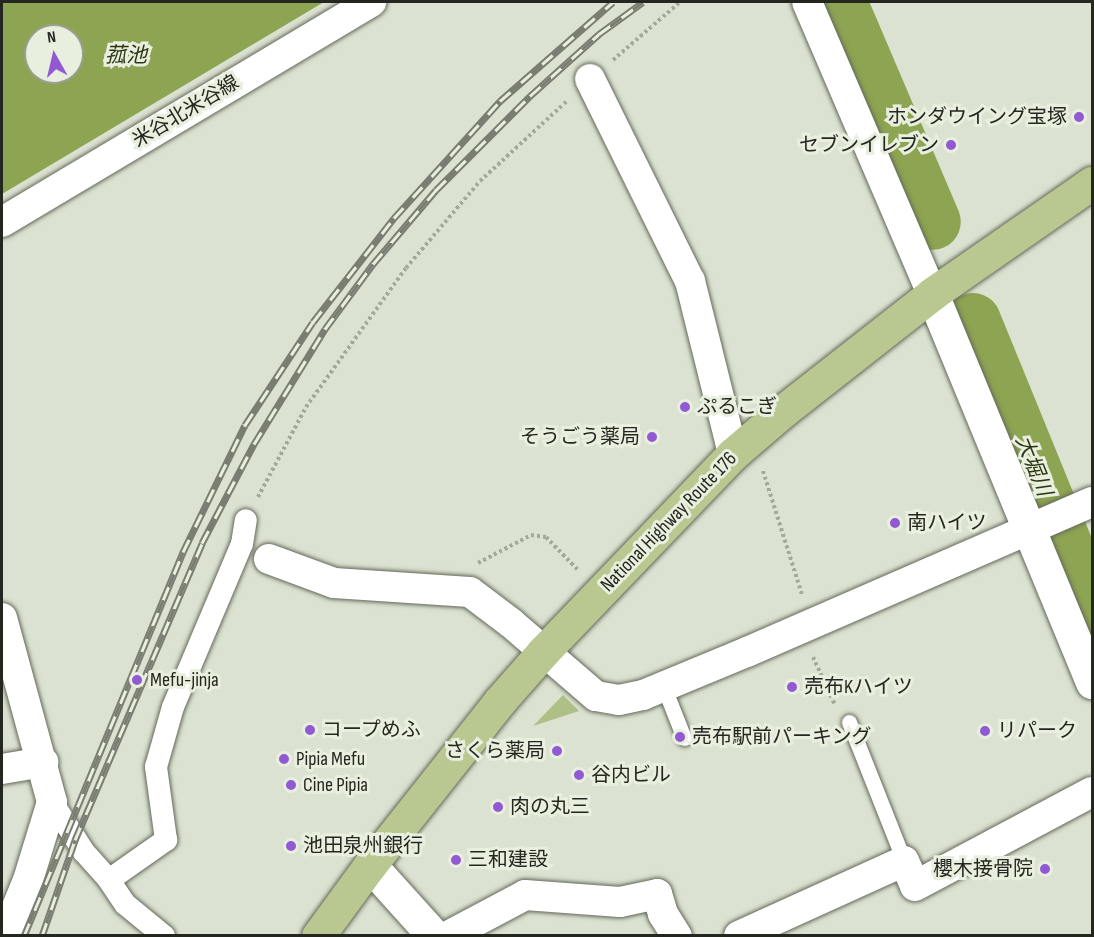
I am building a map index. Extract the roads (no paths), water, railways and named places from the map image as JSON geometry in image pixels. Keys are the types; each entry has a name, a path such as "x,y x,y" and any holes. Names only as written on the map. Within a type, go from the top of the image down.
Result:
{"highway":[{"name":"National Highway Route 176","path":"318,936 370,865 543,652 733,454 783,411 932,294 1092,183"}],"street":[{"name":"米谷北米谷線","path":"2,222 371,2"},
{"path":"807,2 932,294 1046,521 1092,682"},
{"path":"590,79 690,281 733,454"},
{"path":"269,559 334,583 470,592 511,623 596,696 619,699 643,695 1092,502"},
{"path":"109,880 166,840 156,767 174,707 242,544 246,520"},
{"path":"2,618 43,762 52,802 84,852 109,880 125,904 164,936"},
{"path":"2,769 43,762"},
{"path":"739,936 904,861 915,886 1092,792"},
{"path":"5,936 28,880 52,802"},
{"path":"370,865 434,936"},
{"path":"448,936 525,895 620,902 657,894 663,914 677,936"}],"lane":[{"path":"663,685 684,738"},
{"path":"849,722 904,861"}],"water":[{"name":"菰池","path":"2,2 324,2 2,194"}],"waterway":[{"name":"大堀川","path":"839,2 933,222"},
{"name":"大堀川","path":"973,321 1092,612"}],"railway":[{"path":"24,936 183,552 245,425 313,322 394,218 500,101 613,2"},
{"path":"42,936 75,840 202,543 254,444 325,329 373,264 436,190 530,96 599,34 643,2"}],"place":[{"name":"ホンダウイング宝塚","path":"1079,117"},
{"name":"セブンイレブン","path":"951,145"},
{"name":"ぷるこぎ","path":"685,407"},
{"name":"そうごう薬局","path":"652,437"},
{"name":"南ハイツ","path":"895,523"},
{"name":"Mefu-jinja","path":"137,680"},
{"name":"売布Kハイツ","path":"792,687"},
{"name":"コープめふ","path":"310,730"},
{"name":"リパーク","path":"985,731"},
{"name":"売布駅前パーキング","path":"680,737"},
{"name":"さくら薬局","path":"557,751"},
{"name":"Pipia Mefu","path":"284,759"},
{"name":"谷内ビル","path":"579,775"},
{"name":"Cine Pipia","path":"291,785"},
{"name":"肉の丸三","path":"498,807"},
{"name":"池田泉州銀行","path":"291,846"},
{"name":"三和建設","path":"456,860"},
{"name":"櫻木接骨院","path":"1045,869"}]}
